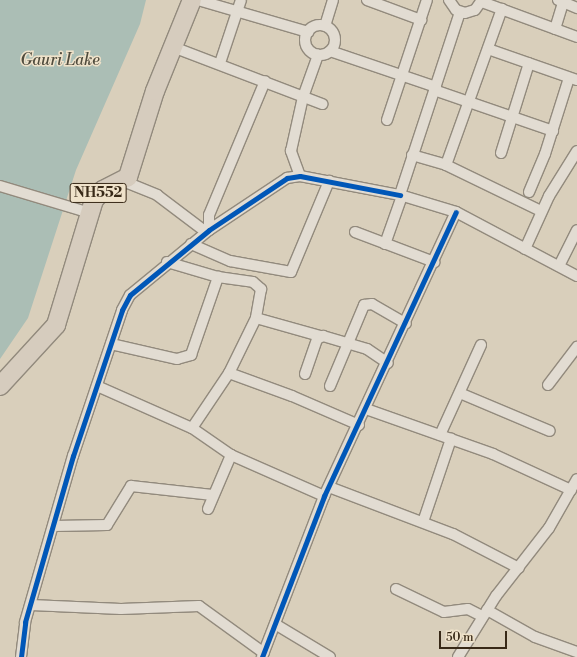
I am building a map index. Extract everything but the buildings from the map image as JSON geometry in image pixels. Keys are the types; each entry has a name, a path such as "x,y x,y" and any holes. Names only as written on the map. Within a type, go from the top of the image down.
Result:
{"highway":[{"name":"NH552","path":"0,386 56,325 90,213 98,193 123,181 132,168 173,47 192,0"}],"street":[{"path":"198,0 308,32"},
{"path":"220,63 241,0"},
{"path":"324,26 333,0"},
{"path":"367,0 421,20"},
{"path":"387,120 403,76 427,0"},
{"path":"449,0 460,12 470,12 482,1 501,6 577,37"},
{"path":"555,29 562,1 577,8"},
{"path":"446,165 471,102 501,6"},
{"path":"385,244 401,196 412,155 460,12"},
{"path":"318,55 307,48 308,32 314,26 324,26 334,36 330,51"},
{"path":"173,47 220,63 322,104"},
{"path":"488,49 573,79 529,192"},
{"path":"318,55 330,51 553,131"},
{"path":"300,176 291,150 303,97 318,55"},
{"path":"501,153 529,63"},
{"path":"207,231 209,214 265,81"},
{"path":"525,249 541,211 577,151"},
{"path":"412,155 446,165 541,211"},
{"path":"21,657 31,605 54,526 97,386 130,295 167,262 207,231 277,183 300,176 401,196 456,212 577,276"},
{"path":"123,181 157,195 207,231"},
{"path":"192,244 230,261 291,272 329,181"},
{"path":"0,186 90,213"},
{"path":"31,605 121,610 200,606 263,655 324,496 388,363 456,212"},
{"path":"559,266 577,230"},
{"path":"355,232 434,262"},
{"path":"167,262 218,278 260,285 256,318 229,373 192,428"},
{"path":"111,344 177,359 191,355 218,278"},
{"path":"330,386 362,308 368,303 406,324"},
{"path":"256,318 367,349 388,363"},
{"path":"305,374 320,336"},
{"path":"440,435 462,394 481,345"},
{"path":"548,385 577,347"},
{"path":"229,373 292,396 359,425"},
{"path":"97,386 192,428 231,455 324,496"},
{"path":"462,394 550,431"},
{"path":"366,409 452,439 514,463 574,490"},
{"path":"423,522 452,439"},
{"path":"208,509 231,455"},
{"path":"458,657 484,613 519,568 574,490 577,479"},
{"path":"54,526 107,525 131,486 213,495"},
{"path":"329,487 423,522 519,568"},
{"path":"396,589 444,612 468,610 484,613 535,637 577,652"},
{"path":"275,624 330,657"}],"water":[{"name":"Gauri Lake","path":"0,0 146,0 140,24 76,170 28,318 0,359"}],"cycle path":[{"path":"21,657 25,622 73,456 122,310 130,295 209,230 287,178 300,176 400,195"},
{"path":"262,657 324,496 456,212"}]}
